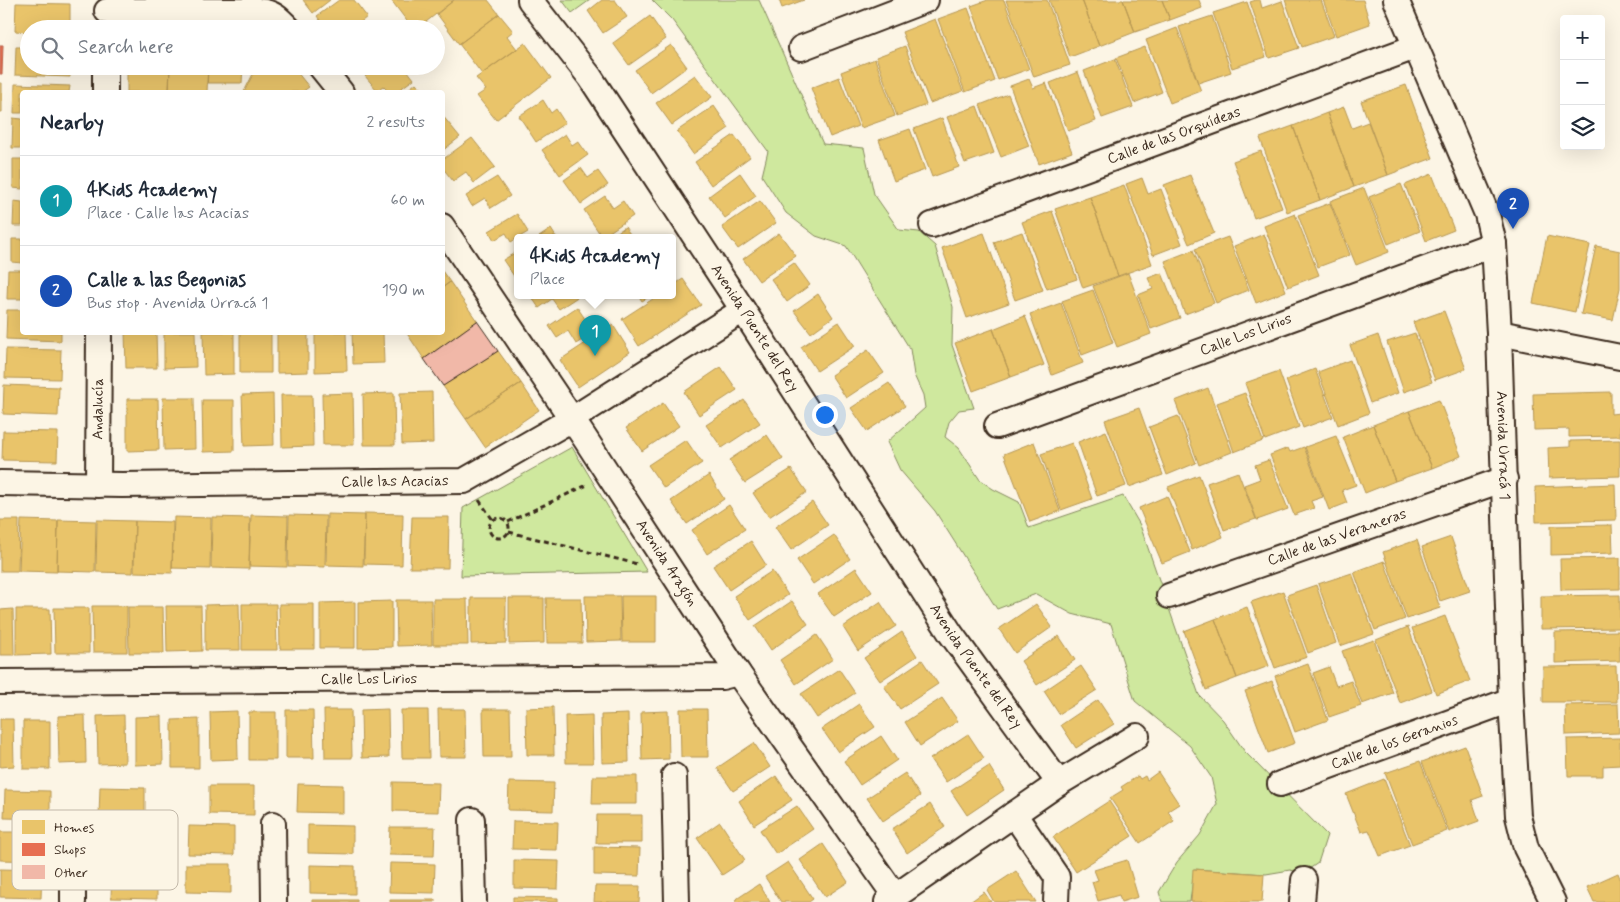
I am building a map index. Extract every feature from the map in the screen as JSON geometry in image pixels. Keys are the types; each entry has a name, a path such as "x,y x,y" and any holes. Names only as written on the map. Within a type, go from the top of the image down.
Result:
{"street":[{"name":"Avenida Puente del Rey","path":"530,0 590,78 743,310 951,634 1059,783"},
{"path":"801,48 926,0"},
{"name":"Avenida Urracá 1","path":"1396,0 1486,214 1494,244 1500,333 1511,700 1518,816 1526,848 1553,902"},
{"path":"106,13 258,10 270,12 281,20"},
{"name":"Calle de las Orquídeas","path":"932,225 1415,47"},
{"path":"105,75 105,90"},
{"path":"327,75 339,90"},
{"name":"Avenida Aragón","path":"445,230 572,419 738,673 891,899"},
{"name":"Calle Los Lirios","path":"997,426 1494,244"},
{"name":"Calle las Acacias","path":"0,483 98,485 464,480 572,419 743,310"},
{"path":"1500,333 1620,357"},
{"name":"Andalucía","path":"98,485 99,335"},
{"name":"Calle de las Veraneras","path":"1169,596 1505,479"},
{"name":"Calle Los Lirios","path":"0,682 722,677 738,673"},
{"name":"Calle de los Geranios","path":"1280,784 1511,700"},
{"path":"891,899 1059,783 1137,736"},
{"path":"674,776 677,902"},
{"path":"1014,814 1057,877 1056,902"},
{"path":"472,820 474,902"},
{"path":"273,824 274,902"}],"path":[{"path":"508,522 596,481"},
{"path":"476,496 493,520"},
{"path":"502,518 508,522 509,532 502,538 492,535 489,529 493,520 502,518"},
{"path":"509,532 642,566"}],"green space":[{"path":"562,0 590,0 572,13"},
{"path":"652,0 759,0 823,144 864,148 874,194 899,230 919,232 935,246 953,307 952,345 974,408 959,410 949,422 945,437 959,448 980,480 1019,502 1029,528 1123,496 1140,525 1199,695 1223,720 1245,752 1327,835 1318,863 1303,873 1290,870 1266,874 1194,869 1190,902 1162,902 1159,892 1177,862 1200,835 1217,804 1211,777 1190,746 1135,701 1111,624 1072,614 1036,594 997,609 935,511 900,470 887,442 925,408 923,395 914,375 910,349 846,246 816,236 786,213 762,176 768,151 672,20"},
{"path":"572,447 647,572 461,576 463,508"}],"building: Homes":[{"path":"303,0 330,0 313,13"},
{"path":"339,0 354,0 367,17 363,20 320,20 317,16"},
{"path":"391,0 454,0 428,20 406,20"},
{"path":"454,0 488,0 499,14 459,44 445,25 445,20 441,20 437,14"},
{"path":"602,0 615,0 627,17 603,33 588,11"},
{"path":"779,0 804,0 782,8"},
{"path":"988,0 1004,0 1029,69 998,80 971,6"},
{"path":"1006,0 1047,0 1070,65 1034,77"},
{"path":"1049,0 1082,0 1099,46 1070,57"},
{"path":"1082,0 1123,0 1135,32 1099,46"},
{"path":"1123,0 1162,0 1170,20 1135,32"},
{"path":"1162,0 1199,0 1202,8 1170,20"},
{"path":"1260,0 1262,8 1282,1 1299,48 1269,58 1250,2"},
{"path":"1285,0 1321,0 1334,36 1302,47"},
{"path":"1323,0 1363,0 1370,24 1336,36"},
{"path":"1247,2 1266,57 1232,68 1213,13"},
{"path":"16,3 70,4 70,20 20,20 20,31 15,31"},
{"path":"968,8 995,81 965,92 938,19"},
{"path":"499,14 513,31 507,36 517,49 482,74 459,44"},
{"path":"650,16 666,39 629,65 613,43"},
{"path":"1212,16 1231,72 1198,83 1179,27"},
{"path":"935,19 963,91 930,103 902,32"},
{"path":"1177,28 1201,91 1170,103 1146,40"},
{"path":"525,43 551,78 496,120 477,96 486,90 476,78"},
{"path":"671,45 687,67 651,93 635,70"},
{"path":"905,46 926,105 897,116 876,57"},
{"path":"16,47 20,47 20,75 70,75 70,77 15,75"},
{"path":"1145,47 1162,92 1134,103 1116,58"},
{"path":"875,59 895,116 861,128 841,72"},
{"path":"1115,59 1133,107 1102,118 1084,71"},
{"path":"1078,72 1096,121 1068,131 1050,83"},
{"path":"127,75 170,75 169,90 127,90"},
{"path":"170,75 208,75 207,90 169,90"},
{"path":"207,75 242,75 242,83 207,83"},
{"path":"252,75 299,75 309,87 305,90 245,90"},
{"path":"411,75 414,79 399,90 387,90 383,86 377,90 365,76"},
{"path":"695,75 712,97 672,125 656,103"},
{"path":"839,77 858,126 830,137 811,88"},
{"path":"1029,79 1033,88 1046,83 1072,152 1039,164 1010,86"},
{"path":"0,83 2,83 2,112 0,112"},
{"path":"416,83 422,90 407,90"},
{"path":"15,84 70,86 69,90 20,90 20,113 14,113"},
{"path":"1406,85 1433,158 1388,175 1361,101"},
{"path":"1008,94 1029,146 1001,157 980,105"},
{"path":"543,100 551,113 556,109 565,123 536,142 519,116"},
{"path":"714,106 729,128 693,154 677,131"},
{"path":"977,106 994,153 965,163 947,117"},
{"path":"1344,107 1352,128 1368,122 1388,175 1354,187 1327,113"},
{"path":"1327,113 1354,187 1320,200 1293,126"},
{"path":"13,118 20,119 20,148 12,148"},
{"path":"942,118 959,167 932,177 914,129"},
{"path":"445,119 460,137 445,149"},
{"path":"1293,126 1320,200 1287,212 1260,138"},
{"path":"910,129 925,170 894,181 879,140"},
{"path":"565,134 572,145 578,141 588,155 560,175 542,150"},
{"path":"734,135 750,157 711,185 695,162"},
{"path":"472,138 495,167 474,183 466,172 453,181 445,171 445,158"},
{"path":"1261,151 1282,208 1254,218 1233,161"},
{"path":"13,159 20,159 20,189 13,188"},
{"path":"581,168 588,178 598,171 608,185 581,204 564,180"},
{"path":"740,173 756,196 725,218 709,196"},
{"path":"1432,174 1454,230 1426,241 1405,185"},
{"path":"1190,175 1214,233 1189,244 1164,185"},
{"path":"497,177 510,196 491,208 485,198 472,206 466,196"},
{"path":"1142,178 1148,194 1161,189 1182,244 1153,255 1126,184"},
{"path":"1401,184 1420,231 1388,244 1369,197"},
{"path":"1124,185 1152,264 1118,276 1090,197"},
{"path":"1364,188 1389,252 1356,265 1330,201"},
{"path":"605,196 613,208 623,201 633,216 606,234 600,234 584,210"},
{"path":"1090,197 1118,276 1083,288 1055,209"},
{"path":"14,201 20,202 20,226 13,226"},
{"path":"760,201 776,223 738,249 722,227"},
{"path":"1330,203 1350,255 1318,267 1298,215"},
{"path":"1052,211 1077,279 1047,289 1022,222"},
{"path":"517,214 528,232 514,234 514,240 511,242 506,233 494,240 489,231"},
{"path":"1295,214 1319,275 1288,287 1264,226"},
{"path":"625,227 630,234 614,234"},
{"path":"551,229 554,234 544,234"},
{"path":"1022,232 1043,290 1015,300 994,242"},
{"path":"779,233 796,256 759,281 743,259"},
{"path":"984,233 1009,303 967,318 942,248"},
{"path":"1264,234 1286,291 1256,303 1234,246"},
{"path":"1547,236 1590,245 1575,312 1533,303"},
{"path":"1228,237 1249,290 1216,303 1195,249"},
{"path":"12,239 20,239 20,263 12,262"},
{"path":"1596,246 1620,251 1620,288 1613,320 1581,314"},
{"path":"1193,250 1214,303 1185,314 1165,261"},
{"path":"514,253 514,276 503,260"},
{"path":"794,263 810,285 787,302 771,279"},
{"path":"8,270 20,270 20,299 7,299"},
{"path":"1128,273 1151,334 1117,347 1093,286"},
{"path":"1162,273 1180,318 1151,329 1138,295 1153,289 1148,278"},
{"path":"445,275 450,282 445,286"},
{"path":"683,279 701,305 639,346 622,319 653,299 676,299 676,283"},
{"path":"450,282 477,321 424,359 408,335 445,335 445,286"},
{"path":"1093,290 1113,343 1082,355 1062,301"},
{"path":"818,294 833,317 811,333 794,311"},
{"path":"533,299 552,299 539,308"},
{"path":"552,299 574,299 559,309"},
{"path":"1061,303 1083,363 1052,375 1030,314"},
{"path":"577,307 594,332 576,344 568,331 557,338 549,326"},
{"path":"7,310 20,310 20,335 61,335 61,341 6,339"},
{"path":"1444,311 1466,369 1435,380 1413,322"},
{"path":"1025,316 1044,365 1011,377 993,329"},
{"path":"839,322 855,346 817,371 801,347"},
{"path":"613,325 630,352 578,387 560,360"},
{"path":"993,329 1011,377 973,391 955,343"},
{"path":"1415,333 1432,382 1404,392 1387,342"},
{"path":"125,335 156,335 157,368 126,368"},
{"path":"164,335 195,335 196,367 164,368"},
{"path":"203,335 234,335 234,374 204,375"},
{"path":"240,335 271,335 271,373 240,373"},
{"path":"277,335 308,335 308,372 277,373"},
{"path":"315,335 346,335 347,371 315,372"},
{"path":"352,335 383,335 384,363 353,364"},
{"path":"1378,335 1398,393 1370,403 1350,345"},
{"path":"6,349 61,350 60,379 5,378"},
{"path":"868,350 884,373 846,398 831,375"},
{"path":"498,351 521,383 466,419 443,386"},
{"path":"1350,360 1369,413 1338,425 1318,372"},
{"path":"721,367 737,390 699,415 684,392"},
{"path":"1315,369 1333,417 1303,428 1286,380"},
{"path":"1279,371 1299,427 1265,440 1245,383"},
{"path":"521,383 539,410 485,447 466,419"},
{"path":"889,383 905,406 867,431 851,408"},
{"path":"4,385 59,387 58,416 3,414"},
{"path":"1208,388 1232,452 1199,465 1175,401"},
{"path":"432,392 433,443 402,444 400,393"},
{"path":"1611,392 1611,414 1620,413 1620,436 1569,437 1569,429 1534,430 1533,394"},
{"path":"353,393 354,445 323,445 322,394"},
{"path":"394,393 395,445 364,445 363,394"},
{"path":"1245,393 1263,441 1234,452 1217,403"},
{"path":"273,394 274,445 244,446 242,395"},
{"path":"281,395 312,395 313,446 282,447"},
{"path":"163,398 194,398 195,449 164,450"},
{"path":"127,399 158,399 159,450 127,451"},
{"path":"202,400 234,400 234,451 203,452"},
{"path":"744,400 760,423 722,448 706,425"},
{"path":"1439,400 1461,456 1432,468 1409,411"},
{"path":"663,403 679,426 642,451 626,428"},
{"path":"1139,408 1163,475 1129,487 1105,420"},
{"path":"1409,411 1432,468 1395,481 1373,425"},
{"path":"1178,416 1196,463 1167,475 1149,427"},
{"path":"1373,425 1395,481 1365,493 1343,437"},
{"path":"3,431 58,432 57,461 2,460"},
{"path":"1106,431 1126,486 1097,496 1078,442"},
{"path":"767,435 783,459 745,483 729,460"},
{"path":"1336,436 1356,485 1342,490 1347,503 1329,510 1305,447"},
{"path":"686,440 702,463 664,488 648,465"},
{"path":"1620,440 1620,476 1549,478 1548,448 1570,447 1570,441"},
{"path":"1034,442 1060,511 1030,522 1004,454"},
{"path":"1072,443 1092,499 1061,510 1041,454"},
{"path":"1304,447 1323,497 1311,501 1314,508 1294,515 1270,455 1288,448 1290,452"},
{"path":"1269,460 1288,509 1257,520 1244,485 1260,479 1255,465"},
{"path":"791,469 807,492 769,517 753,493"},
{"path":"1238,472 1256,519 1224,530 1207,483"},
{"path":"709,475 724,499 687,524 671,501"},
{"path":"1199,475 1223,537 1192,550 1168,487"},
{"path":"1615,484 1616,520 1536,522 1535,487"},
{"path":"1167,496 1190,552 1162,563 1139,508"},
{"path":"812,502 828,525 791,550 775,527"},
{"path":"729,505 745,529 707,554 692,530"},
{"path":"365,513 403,514 402,565 364,564"},
{"path":"327,514 365,515 363,566 326,565"},
{"path":"251,515 288,516 287,567 249,566"},
{"path":"289,515 326,516 325,567 288,566"},
{"path":"174,517 211,518 210,569 172,568"},
{"path":"212,517 250,518 249,569 211,568"},
{"path":"412,517 449,517 448,568 410,568"},
{"path":"0,520 19,520 18,571 0,571"},
{"path":"21,520 58,521 57,572 19,571"},
{"path":"58,520 96,521 95,572 57,571"},
{"path":"97,520 135,521 133,573 96,572"},
{"path":"135,521 173,522 172,573 134,572"},
{"path":"1612,525 1613,553 1551,555 1551,526"},
{"path":"834,535 850,559 813,584 797,560"},
{"path":"1451,537 1470,591 1440,601 1422,547"},
{"path":"1417,540 1440,608 1407,619 1383,552"},
{"path":"751,541 766,565 729,590 713,566"},
{"path":"1620,558 1620,589 1561,590 1560,559"},
{"path":"1384,561 1405,619 1375,630 1354,572"},
{"path":"856,568 872,592 834,617 818,594"},
{"path":"772,571 788,595 750,620 734,596"},
{"path":"1352,573 1374,634 1340,646 1318,584"},
{"path":"1316,585 1336,643 1308,653 1287,595"},
{"path":"1283,591 1307,657 1275,668 1251,602"},
{"path":"1620,595 1620,628 1541,629 1541,596"},
{"path":"585,596 620,596 621,641 586,642"},
{"path":"621,596 656,596 656,642 622,642"},
{"path":"471,598 506,598 506,643 471,644"},
{"path":"509,598 544,598 544,643 509,644"},
{"path":"546,598 581,598 582,643 547,643"},
{"path":"433,599 467,599 468,645 433,645"},
{"path":"396,600 431,600 432,645 397,646"},
{"path":"392,601 392,647 358,648 358,602"},
{"path":"792,601 808,624 771,650 755,626"},
{"path":"355,602 355,648 320,648 320,603"},
{"path":"880,602 896,626 858,651 843,627"},
{"path":"239,604 240,650 205,650 205,605"},
{"path":"242,604 276,604 277,650 242,650"},
{"path":"279,604 314,604 314,649 280,649"},
{"path":"1036,604 1052,627 1015,653 999,629"},
{"path":"92,606 127,606 127,652 93,652"},
{"path":"166,606 201,606 202,651 167,652"},
{"path":"128,607 163,607 164,653 129,653"},
{"path":"1247,607 1269,666 1237,678 1215,619"},
{"path":"54,608 89,608 89,653 55,653"},
{"path":"13,609 14,655 0,655 0,610"},
{"path":"16,609 50,609 51,654 16,655"},
{"path":"1445,616 1470,681 1436,694 1412,628"},
{"path":"1215,619 1237,678 1206,690 1184,631"},
{"path":"1408,627 1432,691 1400,703 1376,640"},
{"path":"1620,631 1620,661 1555,663 1555,632"},
{"path":"902,632 917,656 880,681 864,658"},
{"path":"817,635 833,659 796,684 780,660"},
{"path":"1059,636 1075,660 1037,685 1021,661"},
{"path":"1374,640 1393,693 1362,704 1342,651"},
{"path":"922,660 938,684 900,709 884,686"},
{"path":"1308,664 1328,720 1295,732 1275,676"},
{"path":"1081,666 1097,690 1059,714 1044,691"},
{"path":"1616,666 1617,702 1543,702 1543,667"},
{"path":"1329,667 1336,686 1351,681 1361,706 1329,717 1313,673"},
{"path":"839,669 855,693 817,718 801,694"},
{"path":"1272,681 1295,743 1268,753 1245,691"},
{"path":"942,698 958,721 920,746 905,722"},
{"path":"1098,700 1114,724 1076,748 1061,725"},
{"path":"859,704 875,727 838,752 822,729"},
{"path":"1618,704 1619,733 1566,735 1565,705"},
{"path":"553,707 554,755 527,755 526,708"},
{"path":"388,709 389,757 362,758 361,710"},
{"path":"438,709 465,709 466,757 439,757"},
{"path":"483,709 510,709 511,757 484,757"},
{"path":"680,709 707,709 708,757 681,757"},
{"path":"286,710 313,710 314,758 286,758"},
{"path":"324,710 351,710 352,758 325,758"},
{"path":"401,710 428,710 429,758 402,758"},
{"path":"237,711 238,759 211,760 210,712"},
{"path":"668,711 669,759 642,760 641,712"},
{"path":"249,712 276,712 276,760 249,760"},
{"path":"628,714 629,762 602,763 601,715"},
{"path":"85,715 86,763 59,764 58,716"},
{"path":"124,715 125,763 98,764 97,716"},
{"path":"592,715 593,763 566,763 565,716"},
{"path":"162,716 163,764 135,765 135,717"},
{"path":"0,719 13,719 14,766 0,767"},
{"path":"199,719 199,768 172,768 172,720"},
{"path":"23,721 50,721 50,769 23,769"},
{"path":"968,734 984,758 946,782 930,759"},
{"path":"881,736 897,760 860,785 844,761"},
{"path":"1620,738 1620,765 1603,766 1603,776 1568,776 1567,739"},
{"path":"754,743 770,767 733,791 717,768"},
{"path":"1465,746 1483,796 1472,800 1479,821 1449,832 1422,762"},
{"path":"1420,761 1447,831 1412,844 1385,773"},
{"path":"989,766 1004,790 967,815 951,791"},
{"path":"1158,772 1179,804 1168,811 1174,821 1140,843 1110,798 1123,790 1121,787 1138,776 1140,779 1145,776 1147,780"},
{"path":"905,773 920,796 883,821 867,798"},
{"path":"593,776 637,776 637,804 592,804"},
{"path":"776,776 792,800 754,825 739,801"},
{"path":"1384,779 1410,845 1380,856 1369,830 1361,832 1346,794"},
{"path":"393,782 439,783 438,812 393,811"},
{"path":"509,782 554,783 553,811 508,810"},
{"path":"298,784 343,785 343,813 297,812"},
{"path":"209,786 254,786 254,815 209,814"},
{"path":"100,787 145,788 145,810 99,810"},
{"path":"5,790 50,791 50,810 12,810 12,818 4,818"},
{"path":"1109,801 1132,836 1076,872 1053,837"},
{"path":"930,804 945,827 907,853 892,829"},
{"path":"797,806 813,829 776,854 760,830"},
{"path":"597,815 642,815 642,843 596,843"},
{"path":"513,821 558,822 557,850 512,849"},
{"path":"720,822 745,860 722,875 697,838"},
{"path":"308,825 353,826 353,854 308,853"},
{"path":"189,826 234,827 234,855 188,854"},
{"path":"390,827 435,827 434,856 389,855"},
{"path":"0,832 12,832 12,860 0,860"},
{"path":"823,844 848,882 825,897 800,860"},
{"path":"594,847 640,848 639,876 594,875"},
{"path":"514,860 559,861 558,889 514,888"},
{"path":"1127,860 1138,897 1121,902 1119,895 1098,901 1092,882 1098,880 1094,870"},
{"path":"788,862 813,899 809,902 781,902 765,877"},
{"path":"390,863 435,864 434,893 389,892"},
{"path":"186,864 231,864 231,893 186,892"},
{"path":"310,865 355,866 355,894 310,893"},
{"path":"0,869 12,869 12,890 41,890 41,898 0,897"},
{"path":"1193,869 1264,874 1262,902 1191,902"},
{"path":"1016,871 1036,902 994,902 987,890"},
{"path":"1618,873 1620,878 1620,902 1594,902 1587,887"},
{"path":"759,884 770,902 736,902 735,900"},
{"path":"595,886 640,886 639,902 594,902"},
{"path":"111,890 157,890 157,899 111,898"},
{"path":"984,892 991,902 970,902"},
{"path":"513,897 558,898 558,902 513,902"},
{"path":"312,900 357,900 357,902 312,902"},
{"path":"390,900 435,900 435,902 390,902"}],"building: Shops":[{"path":"0,45 3,45 2,74 0,74"}],"building: Other":[{"path":"477,321 498,351 443,386 424,359"}],"place":[{"name":"Calle a las Begonias","path":"1513,229"},
{"name":"4Kids Academy","path":"595,356"}]}
